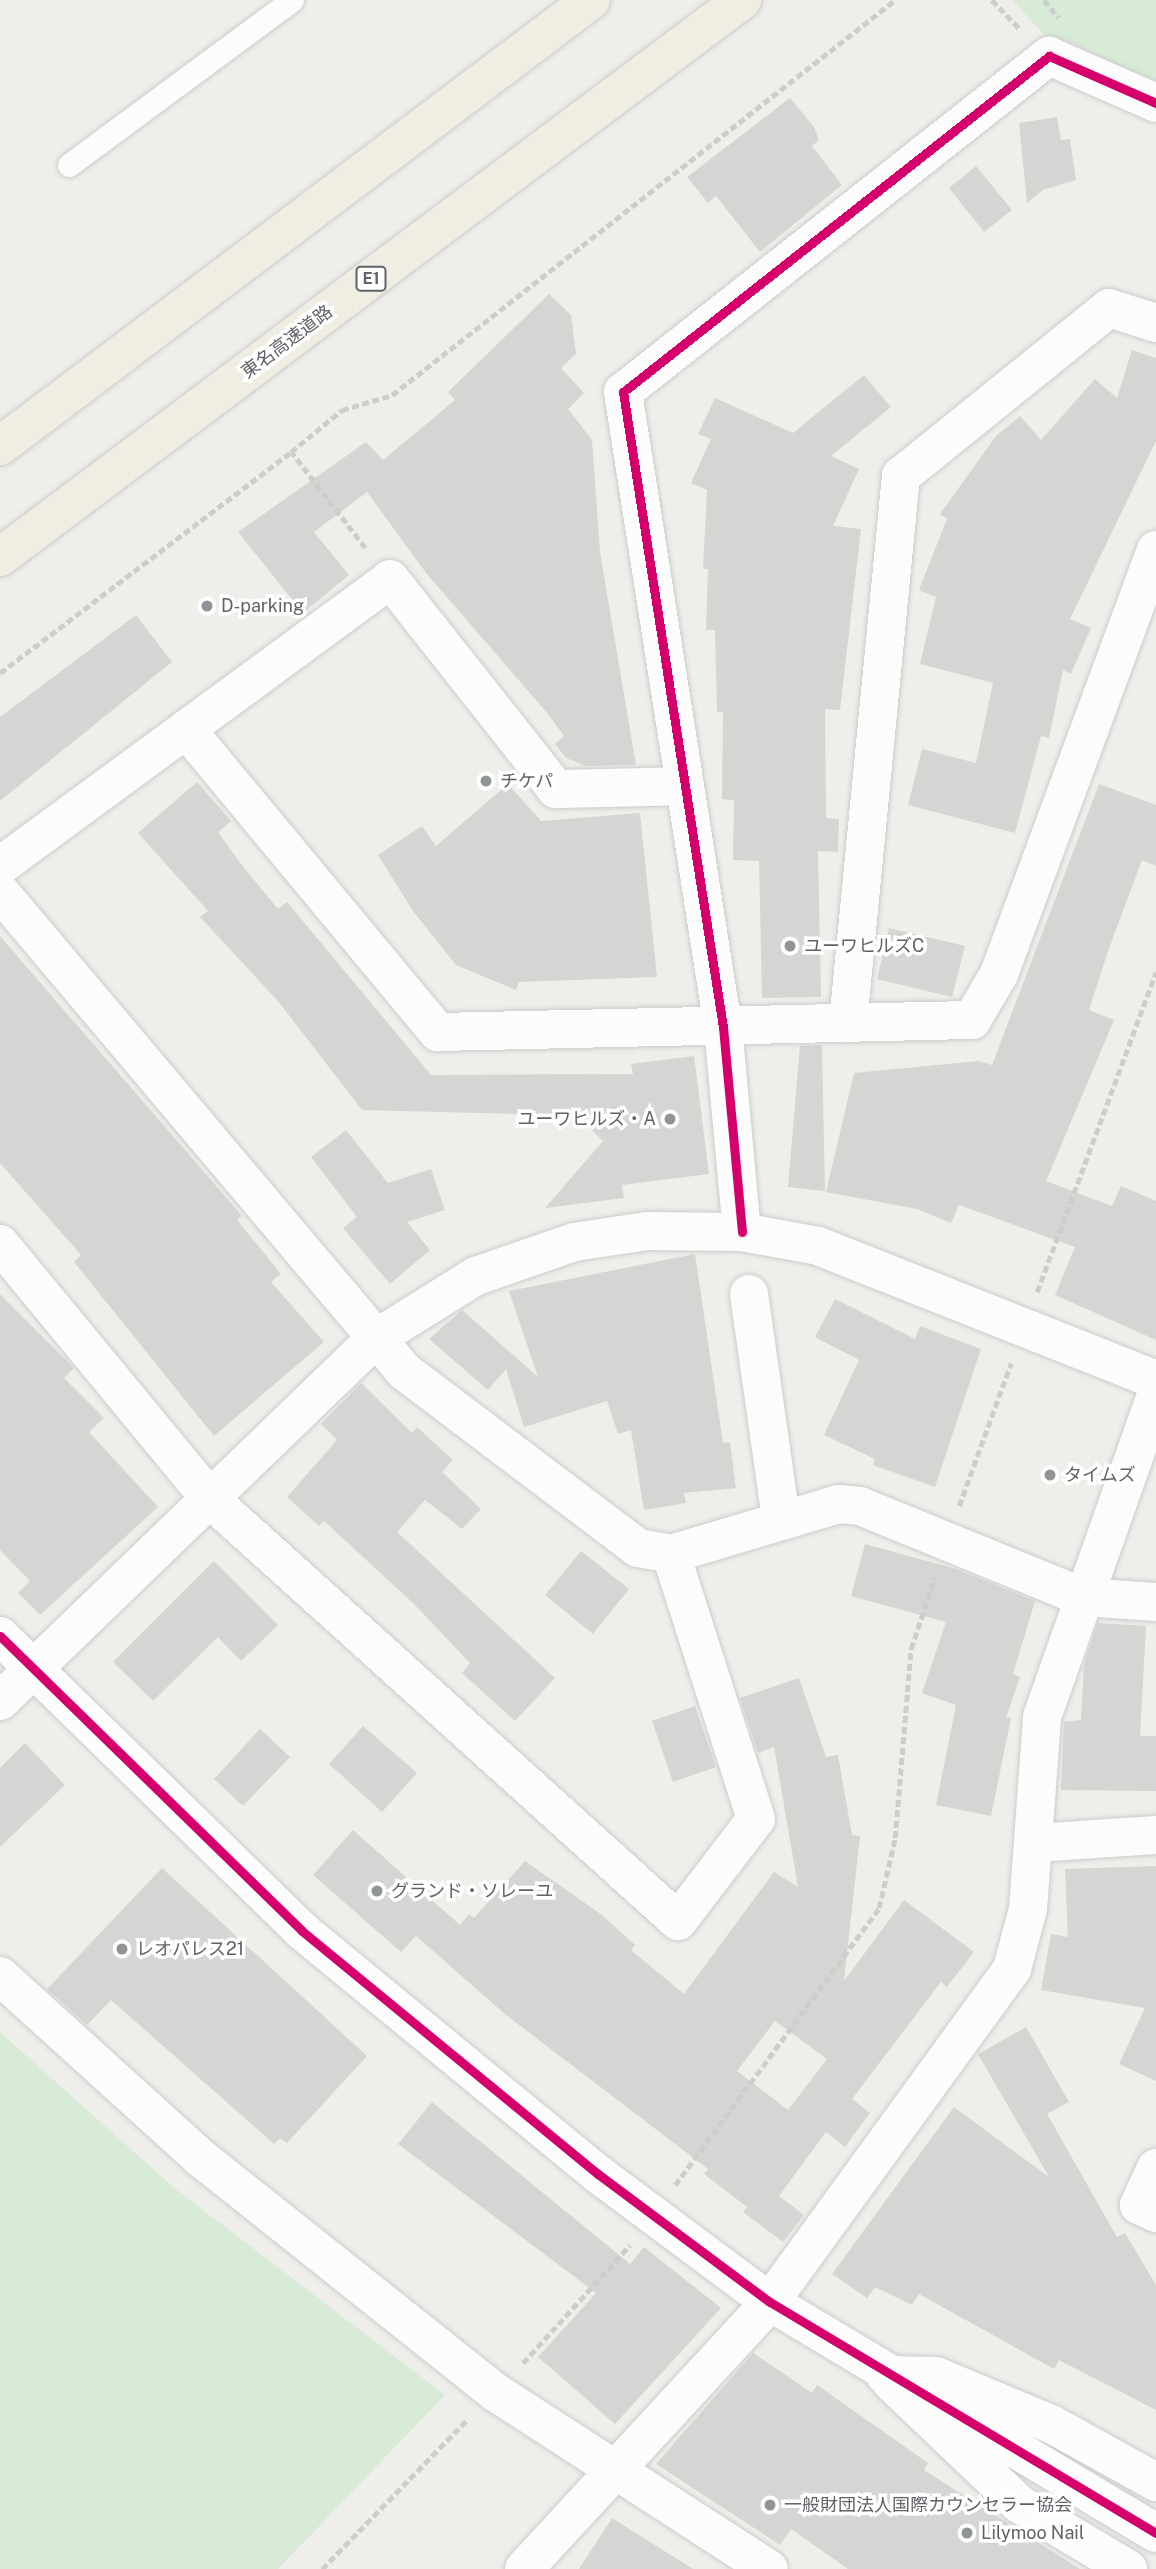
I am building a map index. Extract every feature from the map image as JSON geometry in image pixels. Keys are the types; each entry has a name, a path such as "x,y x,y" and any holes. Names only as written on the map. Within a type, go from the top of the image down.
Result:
{"highway":[{"path":"0,446 591,0"},
{"name":"東名高速道路","path":"0,557 742,0"}],"street":[{"path":"742,1232 723,1027 623,392 1049,56 1156,103"},
{"path":"848,1023 901,477 1109,308 1156,323"},
{"path":"186,729 438,1032 972,1020 999,974 1156,550"},
{"path":"0,866 390,579 556,789 684,786"},
{"path":"0,892 404,1371 638,1548 671,1554 781,1519 839,1504 860,1506 948,1537 1083,1597 1156,1602"},
{"path":"0,1701 375,1339 476,1276 574,1242 648,1231 742,1232 818,1246 1156,1380"},
{"path":"0,1244 210,1499 678,1921 756,1819 671,1554"},
{"path":"749,1294 781,1519"},
{"path":"524,2569 617,2472 770,2301 1012,1969 1035,1843 1042,1717 1156,1395"},
{"path":"0,1636 302,1931 653,2216 770,2301 885,2375 1156,2533"},
{"path":"1035,1843 1156,1835"},
{"path":"0,1976 202,2159 495,2392 769,2569"},
{"path":"1156,2168 1139,2205 1156,2213"},
{"path":"885,2375 936,2376 1053,2425 1156,2482"},
{"path":"885,2375 1019,2504 1128,2569"}],"lane":[{"path":"69,165 292,0"}],"path":[{"path":"0,673 291,452 342,410 392,395 895,0"},
{"path":"291,452 390,579"},
{"path":"322,2569 591,2294 653,2216 879,1908 895,1838 911,1648 1024,1326 1156,972"}],"green space":[{"path":"1012,0 1156,0 1156,83 1050,41"},
{"path":"0,2032 173,2187 445,2395 278,2569 0,2569"}],"building":[{"path":"790,98 814,127 819,140 812,146 842,185 760,252 716,196 708,203 687,177"},
{"path":"1057,117 1061,140 1070,139 1076,180 1043,190 1027,203 1019,123"},
{"path":"976,166 1012,210 984,232 949,188"},
{"path":"549,294 571,315 576,354 561,368 584,393 568,409 592,440 600,552 636,765 586,766 566,758 555,744 564,736 548,714 426,573 367,492 314,532 349,575 303,613 238,532 366,442 383,460 455,400 448,392"},
{"path":"1132,350 1156,358 1156,441 1070,619 1091,628 1071,674 1063,670 1049,738 1041,736 1015,833 908,805 922,749 976,763 993,683 920,664 936,597 919,590 947,519 940,514 996,436 1020,416 1041,440 1095,379 1117,398"},
{"path":"864,375 891,407 831,456 859,469 833,526 861,529 840,710 825,709 826,818 839,819 838,852 818,851 821,997 762,998 759,861 733,860 734,800 722,799 723,712 717,712 715,630 706,630 708,569 703,569 707,490 691,483 711,439 698,434 715,398 793,433"},
{"path":"136,615 172,662 0,801 0,717"},
{"path":"197,782 231,821 218,832 241,864 278,909 287,902 431,1075 633,1074 631,1064 694,1056 709,1174 622,1185 624,1198 545,1208 603,1141 582,1120 595,1116 362,1110 278,1001 200,917 208,911 138,833"},
{"path":"508,784 541,821 640,813 657,977 519,982 516,990 456,965 413,911 378,855 422,826 436,846"},
{"path":"1099,784 1156,805 1156,866 1142,860 1107,954 1089,1010 1114,1020 1046,1181 1112,1206 1121,1186 1156,1201 1156,1340 1055,1295 1075,1247 959,1205 951,1223 917,1209 826,1192 854,1073 978,1061 992,1065"},
{"path":"889,928 965,946 952,997 877,979"},
{"path":"0,936 242,1216 237,1220 281,1274 271,1282 324,1342 214,1436 74,1262 81,1255 0,1163"},
{"path":"822,1045 825,1191 788,1187 800,1046"},
{"path":"346,1130 388,1183 431,1169 445,1210 407,1222 430,1250 390,1284 343,1228 357,1217 311,1157"},
{"path":"695,1254 723,1443 730,1442 736,1488 684,1493 686,1503 644,1510 631,1430 618,1434 607,1401 524,1427 506,1369 488,1390 429,1339 462,1310 538,1377 509,1291"},
{"path":"0,1294 74,1368 64,1378 104,1418 89,1432 158,1507 40,1615 18,1593 30,1581 0,1550"},
{"path":"835,1299 915,1339 920,1326 981,1349 935,1487 873,1465 875,1459 824,1435 859,1360 815,1337"},
{"path":"361,1383 412,1433 417,1427 453,1460 442,1472 481,1509 462,1529 425,1500 397,1532 555,1678 515,1721 462,1673 470,1663 414,1604 324,1521 319,1526 287,1497 337,1440 321,1424"},
{"path":"865,1544 956,1569 1035,1601 1013,1674 1020,1677 1006,1718 1011,1718 991,1816 936,1805 956,1705 922,1693 946,1622 851,1596"},
{"path":"581,1551 629,1589 593,1634 545,1595"},
{"path":"214,1561 278,1625 241,1661 218,1637 153,1701 113,1662"},
{"path":"1098,1623 1146,1626 1140,1736 1156,1736 1156,1791 1061,1790 1064,1722 1081,1720 1084,1664"},
{"path":"799,1678 826,1757 838,1755 852,1835 860,1836 844,1981 904,1900 974,1952 947,1987 941,1982 852,2099 870,2113 845,2147 826,2132 779,2196 804,2215 783,2242 743,2212 747,2207 704,2174 708,2169 506,2015 416,1936 401,1952 313,1875 353,1830 460,1925 469,1914 474,1918 525,1861 602,1915 635,1945 631,1950 684,1994 774,1872 798,1887 774,1747 758,1753 740,1698","holes":["775,2021 827,2059 788,2110 737,2071"]},
{"path":"695,1706 716,1767 673,1782 652,1721"},
{"path":"363,1726 417,1773 382,1812 329,1764"},
{"path":"260,1729 290,1757 243,1806 214,1779"},
{"path":"25,1743 65,1785 0,1847 0,1768"},
{"path":"1156,1866 1156,2081 1119,2064 1145,2008 1041,1990 1051,1934 1068,1937 1065,1869"},
{"path":"162,1868 367,2056 287,2143 280,2138 274,2144 111,2000 87,2025 47,1989"},
{"path":"1026,2027 1069,2102 1047,2114 1117,2237 1125,2233 1156,2285 1156,2410 1059,2360 1054,2369 919,2294 912,2305 875,2287 867,2298 832,2274 954,2107 1049,2177 978,2054"},
{"path":"432,2102 630,2264 644,2247 721,2308 615,2424 538,2357 596,2293 398,2144"},
{"path":"753,2353 812,2393 817,2385 928,2463 924,2470 1080,2569 848,2569 791,2529 780,2545 656,2464"},
{"path":"612,2518 693,2569 579,2569"}],"cycle path":[{"path":"742,1232 723,1027 623,392 1049,56 1156,103"},
{"path":"0,1636 302,1931 598,2174 770,2302 1156,2533"}],"place":[{"name":"D-parking","path":"207,606"},
{"name":"チケパ","path":"486,781"},
{"name":"ユーワヒルズC","path":"790,946"},
{"name":"ユーワヒルズ・A","path":"670,1119"},
{"name":"タイムズ","path":"1050,1475"},
{"name":"グランド・ソレーユ","path":"377,1891"},
{"name":"レオパレス21","path":"122,1949"},
{"name":"一般財団法人国際カウンセラー協会","path":"770,2505"},
{"name":"Lilymoo Nail","path":"967,2533"}]}
